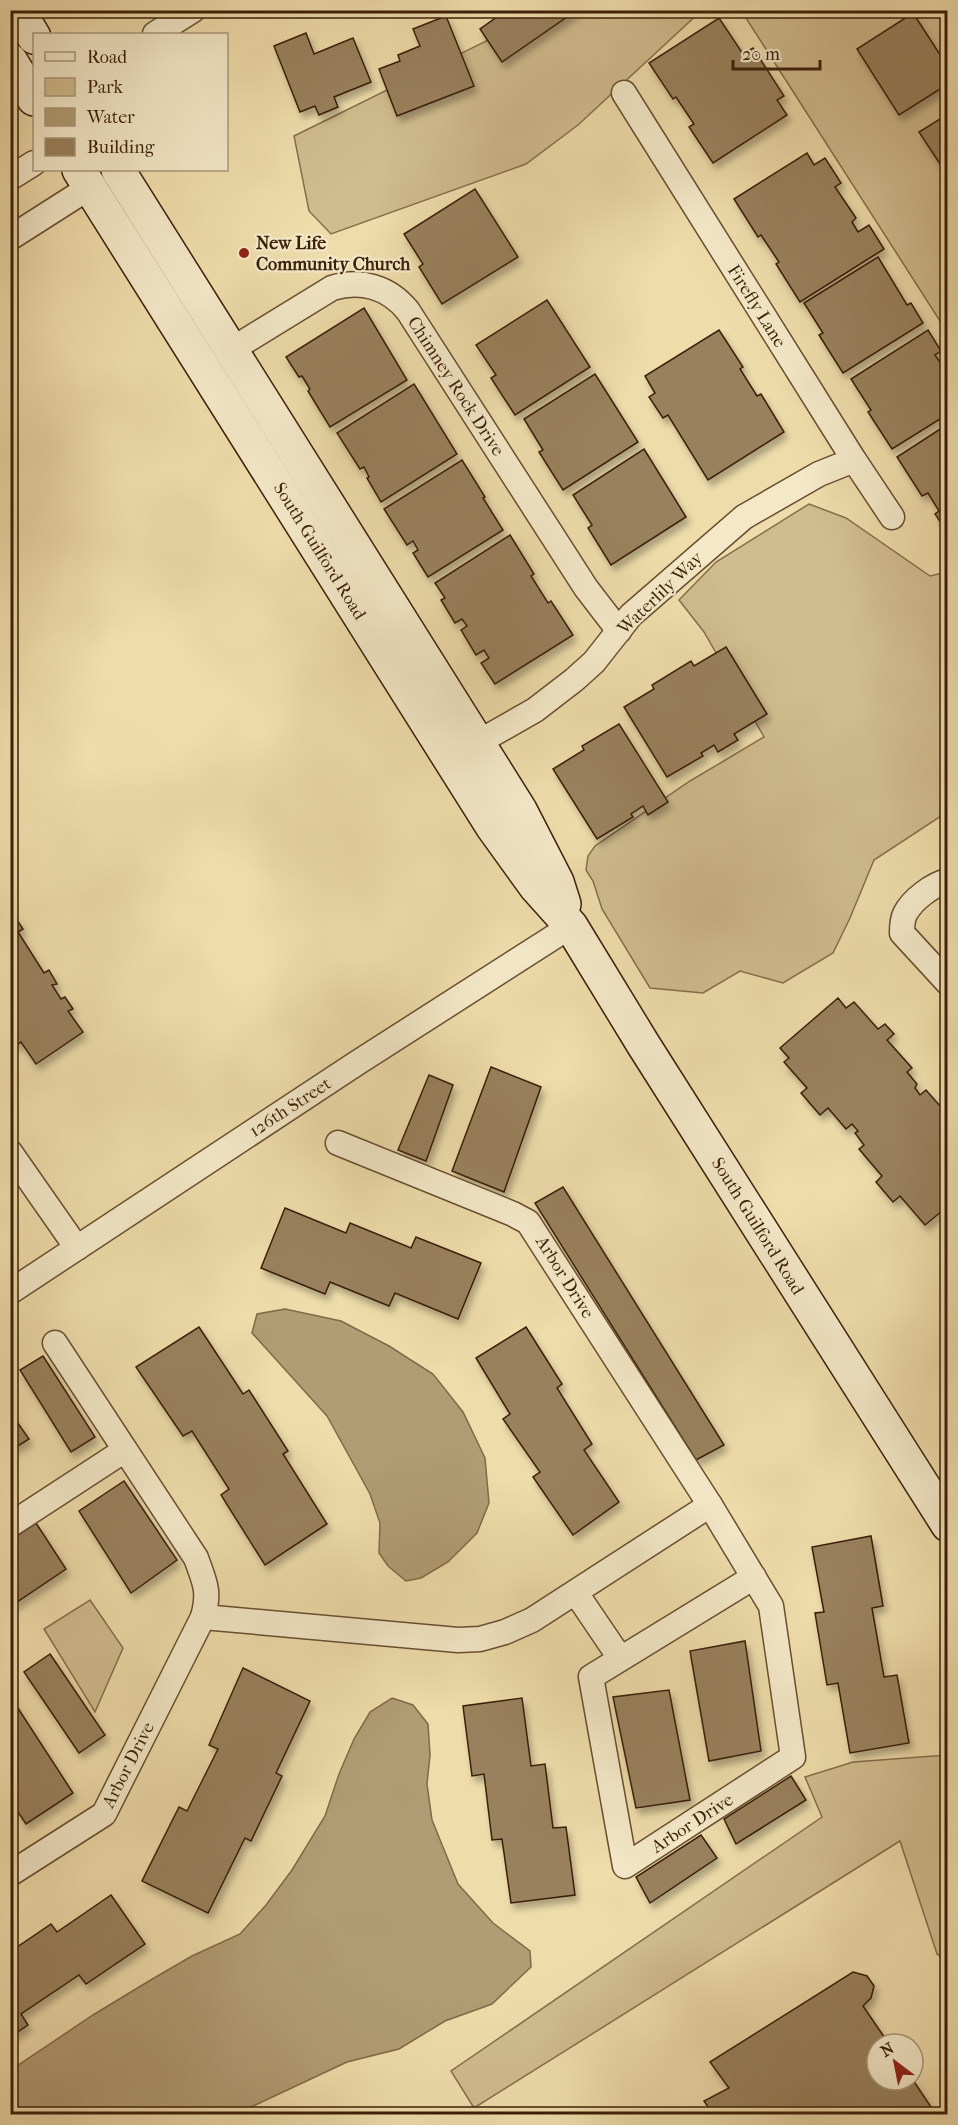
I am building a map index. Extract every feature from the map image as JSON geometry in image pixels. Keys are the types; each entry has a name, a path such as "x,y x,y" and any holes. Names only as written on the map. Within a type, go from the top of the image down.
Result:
{"main road":[{"path":"18,10 33,34"},
{"path":"10,60 33,97"},
{"name":"South Guilford Road","path":"119,171 520,810 557,882 571,926"},
{"name":"South Guilford Road","path":"85,178 492,826 536,887 571,926 649,1054 948,1525"}],"street":[{"path":"157,33 192,10"},
{"name":"Firefly Lane","path":"624,93 892,517"},
{"path":"10,178 33,164"},
{"path":"10,238 85,178"},
{"name":"Chimney Rock Drive","path":"231,350 332,288 360,284 382,289 393,295 408,311 586,588 619,631"},
{"name":"Waterlily Way","path":"477,743 535,710 574,680 594,662 631,615 744,517 819,474 854,460"},
{"path":"948,881 931,888 911,905 905,914 902,933 948,983"},
{"name":"126th Street","path":"10,1292 346,1070 571,926"},
{"name":"Arbor Drive","path":"338,1143 528,1222 710,1505 754,1577 771,1606 793,1757 625,1866 591,1677 754,1577"},
{"path":"10,1152 77,1248"},
{"name":"Arbor Drive","path":"10,1874 104,1814 203,1617 208,1599 196,1558 55,1342"},
{"path":"10,1525 125,1450"},
{"path":"203,1617 458,1640 480,1639 505,1632 532,1620 710,1505"},
{"path":"576,1593 620,1658"}],"green space":[{"path":"547,11 701,11 578,125 526,164 331,234 309,211 294,136"},
{"path":"736,11 947,11 947,332 746,18"},
{"path":"809,504 846,518 930,576 947,572 947,818 944,814 874,860 833,953 783,983 740,971 703,993 650,988 602,909 593,881 586,870 588,856 595,846 690,781 764,737 704,632 679,600 716,562"},
{"path":"90,1600 123,1648 95,1712 44,1629"},
{"path":"947,1755 947,1960 937,1954 900,1841 474,2108 451,2071 822,1817 805,1777 853,1762"}],"water":[{"path":"285,1309 341,1321 389,1346 433,1374 463,1412 485,1458 489,1503 477,1533 448,1562 421,1578 406,1581 388,1566 379,1553 380,1523 370,1494 327,1416 252,1333 257,1314"},
{"path":"392,1698 413,1705 428,1724 430,1755 427,1784 432,1820 458,1884 493,1923 530,1951 531,1967 492,2004 445,2021 399,2049 347,2062 236,2114 11,2114 11,2070 149,1981 192,1956 240,1934 266,1905 292,1870 325,1816 354,1739 370,1712"}],"building":[{"path":"498,10 577,10 502,62 480,29 501,14"},
{"path":"913,13 948,67 948,84 899,115 857,49"},
{"path":"446,16 474,86 397,116 379,69 400,61 398,55 420,46 413,29"},
{"path":"719,18 743,54 753,48 784,96 777,100 787,115 713,163 689,127 694,124 676,97 673,99 649,63"},
{"path":"306,33 314,54 353,38 371,82 334,97 338,107 319,115 315,106 300,112 274,46"},
{"path":"948,114 948,176 919,132"},
{"path":"807,153 814,165 825,158 841,183 835,187 856,218 852,222 858,232 869,225 884,249 800,302 776,264 779,262 761,235 758,237 734,199"},
{"path":"475,189 518,257 442,304 419,267 423,264 404,234"},
{"path":"878,257 907,305 911,303 923,323 843,373 819,335 823,333 804,303"},
{"path":"547,300 590,367 515,415 491,378 496,375 476,345"},
{"path":"364,308 407,380 330,427 308,391 310,389 302,376 299,377 286,357"},
{"path":"719,330 743,367 740,369 757,396 761,394 784,432 708,480 668,415 663,418 649,397 655,393 645,376"},
{"path":"928,330 941,351 935,355 948,374 948,414 892,449 868,412 871,410 851,379"},
{"path":"595,374 638,442 563,490 539,452 543,450 524,419"},
{"path":"414,384 457,454 381,502 367,478 369,477 364,467 360,469 337,433"},
{"path":"948,424 948,518 941,523 935,514 939,511 928,493 922,496 897,457"},
{"path":"644,449 686,517 611,565 588,528 592,525 573,495"},
{"path":"462,460 503,530 428,577 413,553 418,550 413,541 407,545 384,509"},
{"path":"510,535 534,574 531,576 548,603 551,601 573,635 495,684 481,663 489,658 484,650 476,655 461,630 467,626 462,619 455,623 441,600 445,598 435,583"},
{"path":"726,647 767,714 734,734 738,740 718,752 714,745 701,753 703,756 667,777 624,707 654,689 652,685 691,661 694,666"},
{"path":"619,724 668,802 648,815 643,806 631,814 633,817 597,839 553,769 584,750 582,746"},
{"path":"15,917 23,929 18,932 44,973 49,970 57,984 52,985 61,999 65,997 73,1009 68,1011 83,1032 36,1064 21,1042 16,1045 10,1037 10,1031 13,1030 10,1026 10,920"},
{"path":"838,998 846,1008 854,1002 878,1029 885,1024 894,1034 887,1040 912,1068 907,1072 917,1084 915,1088 920,1095 926,1090 948,1115 948,1206 925,1225 900,1196 893,1202 876,1182 882,1176 859,1149 864,1145 855,1133 858,1131 852,1124 846,1129 828,1108 820,1115 801,1093 807,1088 784,1062 789,1058 780,1048"},
{"path":"491,1067 541,1087 504,1192 452,1171"},
{"path":"429,1075 453,1085 426,1161 398,1150"},
{"path":"563,1187 724,1445 696,1460 535,1203"},
{"path":"285,1208 346,1233 350,1223 411,1248 416,1237 481,1263 458,1319 395,1293 389,1306 330,1282 325,1294 261,1268"},
{"path":"199,1327 243,1394 249,1390 288,1451 283,1454 327,1524 265,1565 221,1495 229,1489 192,1431 183,1436 136,1367"},
{"path":"526,1327 562,1384 557,1388 592,1444 584,1450 619,1502 573,1535 533,1477 540,1472 503,1419 510,1414 476,1358"},
{"path":"43,1356 95,1437 71,1452 20,1370"},
{"path":"10,1412 29,1439 10,1451"},
{"path":"124,1481 177,1560 131,1593 79,1511"},
{"path":"36,1523 66,1569 11,1606 10,1540"},
{"path":"871,1536 883,1606 872,1608 884,1677 897,1675 909,1743 850,1753 838,1683 827,1685 815,1613 824,1612 812,1547"},
{"path":"745,1641 761,1751 709,1761 690,1651"},
{"path":"50,1654 105,1735 79,1753 24,1672"},
{"path":"243,1668 310,1701 276,1773 282,1776 251,1841 245,1838 208,1913 142,1881 179,1807 187,1811 218,1749 209,1745"},
{"path":"669,1690 690,1800 636,1808 613,1697"},
{"path":"10,1696 73,1793 26,1824 10,1800"},
{"path":"522,1698 531,1766 545,1764 553,1828 566,1827 575,1895 511,1903 502,1839 492,1840 484,1774 472,1776 463,1706"},
{"path":"791,1776 806,1800 736,1844 724,1819"},
{"path":"701,1835 717,1858 650,1903 636,1877"},
{"path":"111,1895 145,1944 86,1984 79,1975 21,2014 28,2025 10,2037 10,1952 51,1924 57,1932"},
{"path":"853,1972 867,1976 874,1986 871,1998 863,2006 881,2032 865,2032 865,2092 921,2092 935,2113 713,2114 704,2101 729,2088 710,2062"}],"place":[{"name":"New Life Community Church","path":"244,253"}]}
